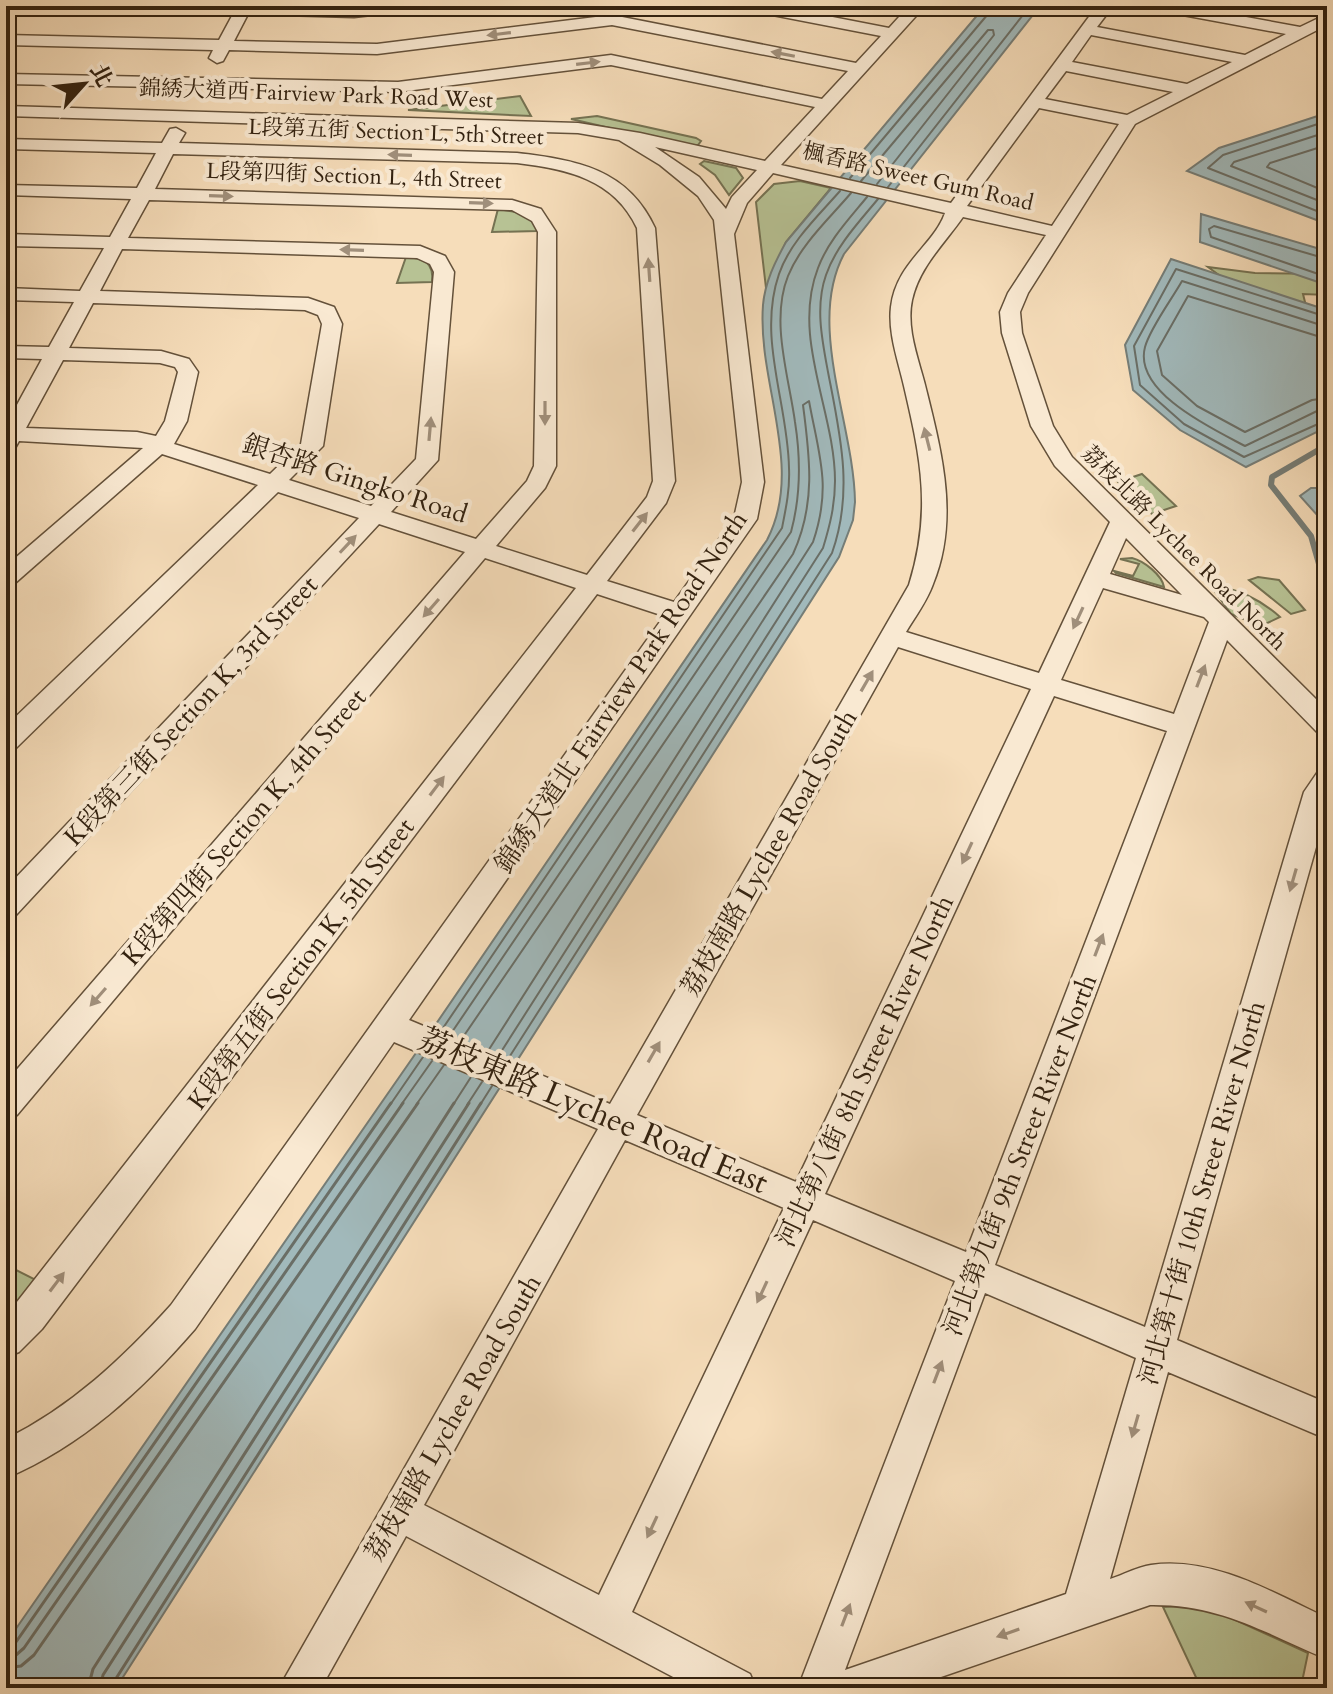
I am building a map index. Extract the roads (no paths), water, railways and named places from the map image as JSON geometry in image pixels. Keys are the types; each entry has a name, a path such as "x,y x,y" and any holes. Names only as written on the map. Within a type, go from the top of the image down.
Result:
{"street":[{"path":"78,6 354,12 408,6"},
{"path":"752,6 892,33"},
{"path":"726,232 738,201 917,6"},
{"name":"荔枝南路 Lychee Road South","path":"299,1688 602,1156 632,1090 921,585 930,561 938,514 934,468 901,333 902,300 915,270 954,217 955,210 1105,6"},
{"path":"1161,6 1303,32"},
{"path":"8,437 244,8"},
{"name":"荔枝北路 Lychee Road North","path":"1327,19 1129,121 1056,232 1010,312 1012,333 1042,426 1054,449 1122,522 1327,726"},
{"path":"6,40 377,49 612,20 860,69"},
{"path":"1088,30 1248,60"},
{"path":"6,79 398,87 611,60 827,105"},
{"path":"1062,65 1190,90"},
{"path":"1035,102 1129,121"},
{"name":"錦綉大道西 Fairview Park Road West","path":"6,111 533,125 623,135 770,168"},
{"name":"錦綉大道西 Fairview Park Road West","path":"623,135 679,169 702,188 718,209 726,232"},
{"name":"L段第五街 Section L, 5th Street","path":"6,144 532,159 596,175 631,198 641,212 646,228 664,481 658,498 592,584"},
{"name":"楓香路 Sweet Gum Road","path":"770,168 1056,232"},
{"name":"L段第四街 Section L, 4th Street","path":"6,190 495,204 526,209 538,215 545,223 547,232 545,466 537,483 482,549"},
{"name":"錦綉大道北 Fairview Park Road North","path":"6,1459 67,1424 111,1392 150,1355 183,1317 738,532 752,494 726,232"},
{"name":"K段第三街 Section K, 3rd Street","path":"6,240 408,252 438,260 444,272 427,460 6,907"},
{"path":"6,294 296,303 327,311 332,324 312,446 6,742"},
{"path":"6,352 161,357 182,363 188,377 170,435 6,579"},
{"name":"銀杏路 Gingko Road","path":"8,437 123,436 681,613"},
{"name":"河北第八街 8th Street River North","path":"608,1621 1122,522"},
{"name":"K段第四街 Section K, 4th Street","path":"6,1105 482,549"},
{"path":"1096,578 1217,616"},
{"name":"K段第五街 Section K, 5th Street","path":"6,1340 22,1327 40,1304 592,584"},
{"name":"河北第九街 9th Street River North","path":"818,1688 1182,726 1217,616"},
{"path":"893,637 1182,726"},
{"name":"河北第十街 10th Street River North","path":"1082,1607 1318,792 1327,780"},
{"name":"荔枝東路 Lychee Road East","path":"390,1026 1327,1421"},
{"path":"399,1512 736,1688"},
{"path":"850,1688 1150,1585 1197,1585 1220,1590 1327,1639"}],"water":[{"path":"985,6 1040,6 844,254 834,282 830,312 831,343 853,472 855,502 853,520 839,557 116,1688 6,1688 6,1643 425,1040 767,540 777,512 782,483 781,454 763,334 763,305 771,272 786,242"},
{"path":"1327,113 1327,224 1187,171 1219,148"},
{"path":"1201,214 1327,251 1327,285 1200,242"},
{"path":"1171,259 1327,310 1327,427 1246,467 1180,430 1133,390 1125,345"},
{"path":"1311,488 1327,488 1327,526 1300,496"}],"waterway":[{"path":"1327,445 1272,477 1271,485 1311,536 1327,592"}]}
